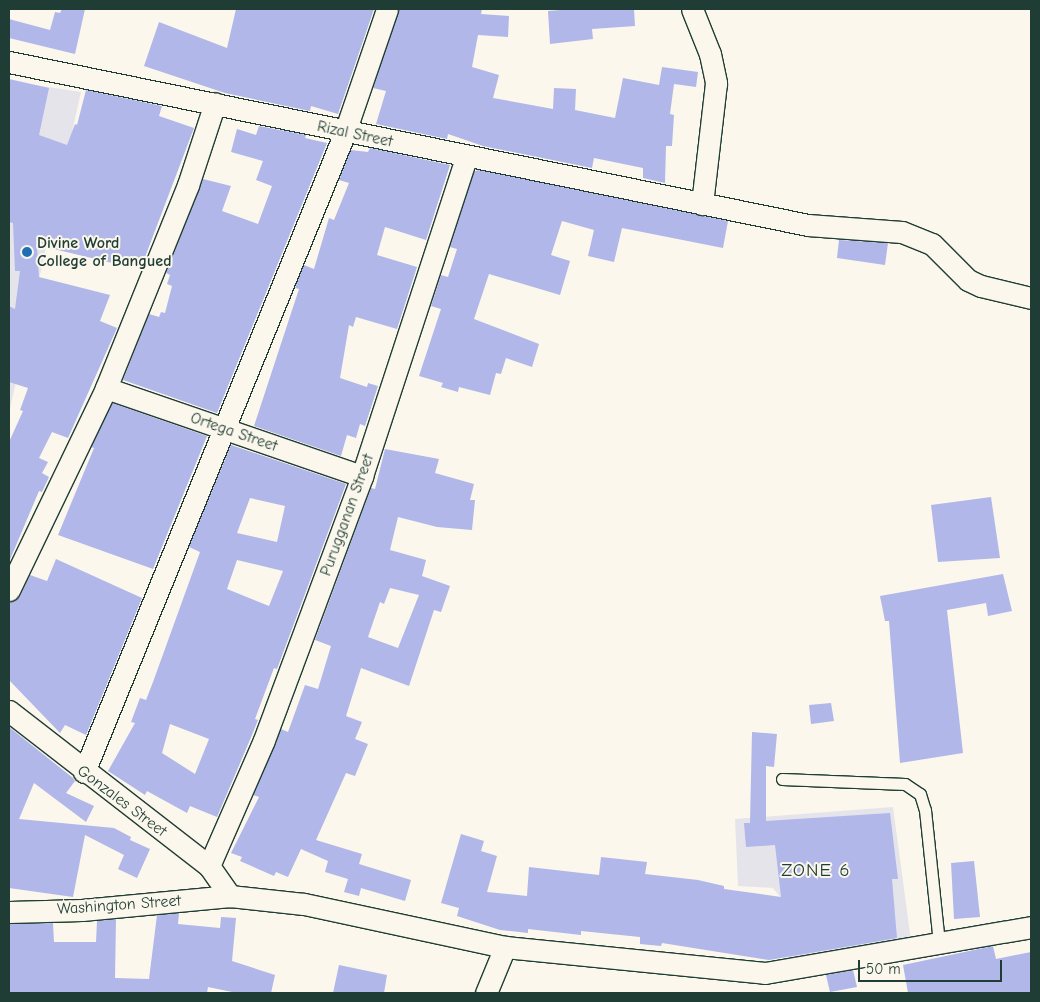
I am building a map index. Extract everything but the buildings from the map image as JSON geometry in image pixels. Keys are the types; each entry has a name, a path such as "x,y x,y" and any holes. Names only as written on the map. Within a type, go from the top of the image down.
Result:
{"street":[{"path":"84,772 345,132 387,9"},
{"path":"692,9 710,54 716,83 702,204"},
{"name":"Rizal Street","path":"9,62 215,103 466,157 808,225 902,232 921,237 932,244 968,280 981,286 1031,298"},
{"path":"9,590 106,388 188,185 215,103"},
{"name":"Purugganan Street","path":"209,866 264,740 362,476 466,157"},
{"name":"Ortega Street","path":"106,388 362,476"},
{"name":"Gonzales Street","path":"9,711 84,772 209,866 230,896"},
{"name":"Washington Street","path":"9,912 82,910 230,896 304,904 505,947 765,973 1031,927"},
{"path":"486,993 505,947"}],"lane":[{"path":"782,779 905,784 920,794 926,810 940,943"}],"shaded area":[{"name":"Divine Word College of Bangued","path":"9,81 81,92 9,413"},
{"path":"893,807 911,941 787,965 788,907 773,888 738,886 735,819"}],"place":[{"name":"Divine Word College of Bangued","path":"27,252"}],"district":[{"name":"ZONE 6","path":"816,871"}]}
